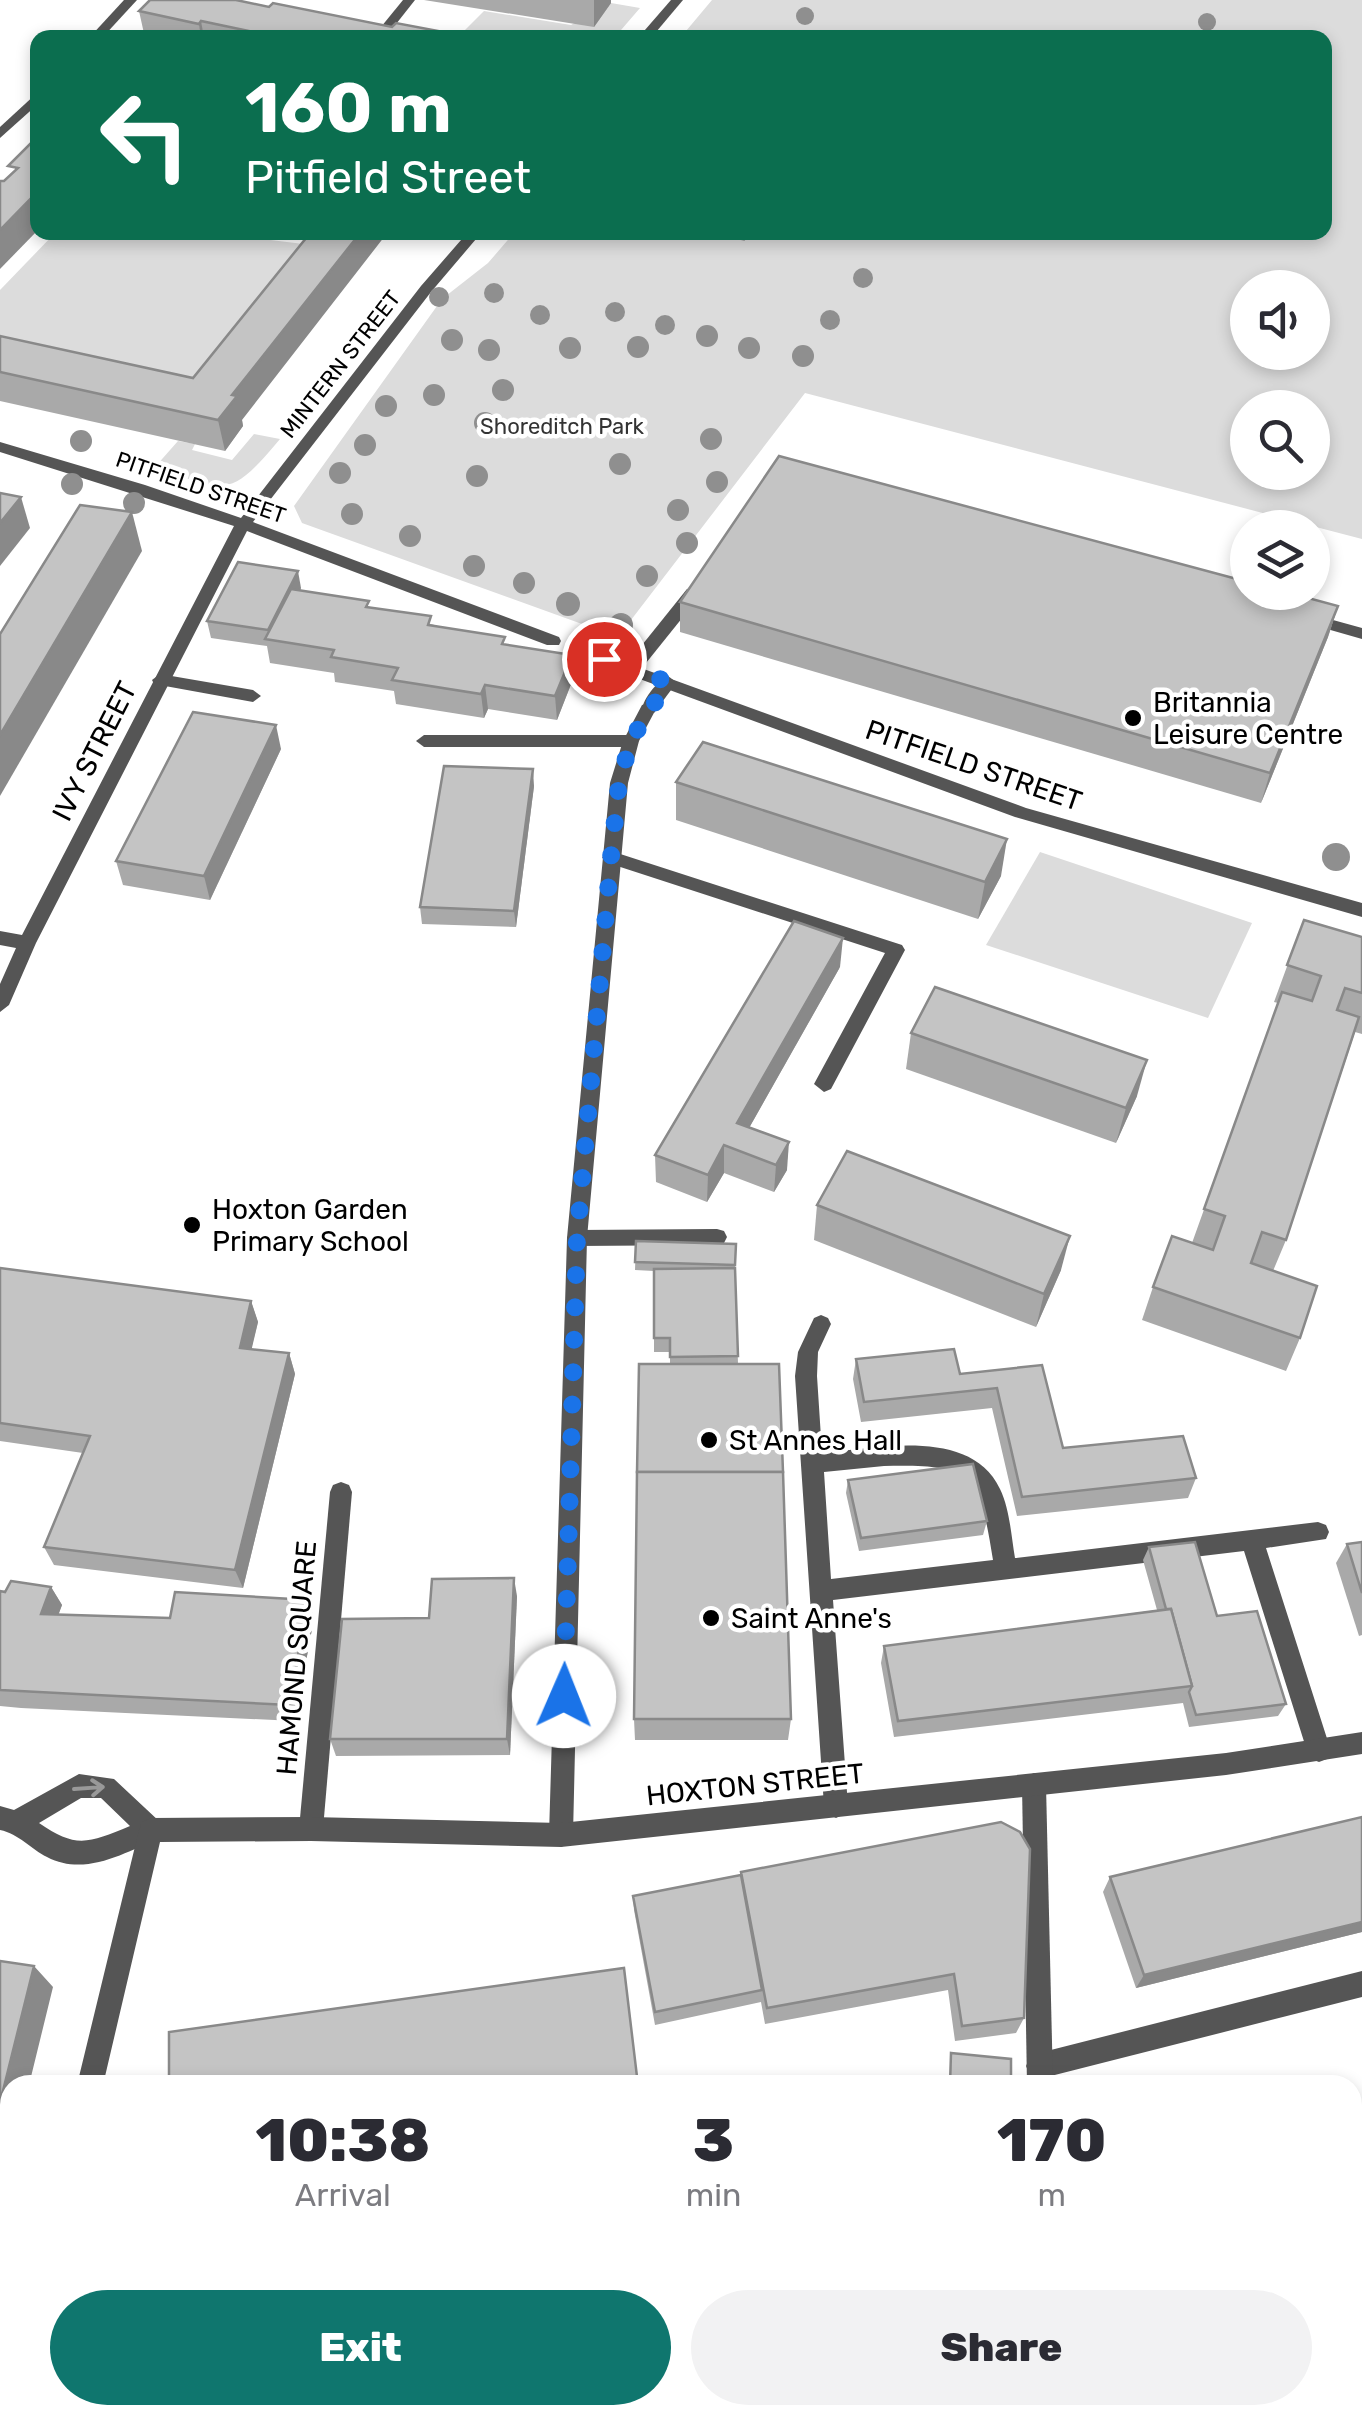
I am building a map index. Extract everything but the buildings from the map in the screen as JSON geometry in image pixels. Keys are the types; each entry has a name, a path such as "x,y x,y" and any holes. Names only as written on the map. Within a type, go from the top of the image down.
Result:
{"street":[{"path":"103,30 132,0"},
{"path":"385,30 410,0"},
{"path":"650,30 672,1"},
{"path":"0,134 30,104"},
{"name":"MINTERN STREET","path":"242,525 426,289 469,240"},
{"name":"PITFIELD STREET","path":"0,447 72,466 242,525 553,642"},
{"name":"IVY STREET","path":"0,1005 27,943 242,525"},
{"path":"632,669 702,581"},
{"path":"1333,625 1362,634"},
{"name":"PITFIELD STREET","path":"575,649 1036,818 1362,910"},
{"path":"160,680 253,696"},
{"path":"561,1835 577,1238 611,857 619,783 631,740 668,682"},
{"path":"424,742 631,740"},
{"path":"611,857 896,950 824,1084"},
{"path":"0,938 27,943"},
{"path":"577,1238 717,1237"},
{"path":"821,1324 808,1352 806,1376 836,1806"},
{"path":"812,1464 939,1456 962,1463 978,1472 990,1490 1006,1569"},
{"name":"HAMOND SQUARE","path":"311,1829 341,1492"},
{"path":"820,1591 1318,1532"},
{"path":"1252,1540 1320,1751"},
{"name":"HOXTON STREET","path":"9,1820 58,1852 84,1853 152,1830 561,1835 1034,1785 1362,1743"},
{"path":"1034,1785 1039,2075 1362,1984"},
{"name":"HOXTON STREET","path":"9,1820 79,1786 106,1788 152,1830"},
{"path":"92,2075 152,1830"}],"green space":[{"name":"Shoreditch Park","path":"712,0 1362,0 1362,539 1330,531 1330,510 1251,510 805,393 618,637 302,523 294,506 442,299 488,263 508,240 1332,240 1332,30 687,30"},
{"path":"611,3 640,8 621,30 465,30 484,11 571,25"},
{"path":"48,240 271,240 328,247 199,408 0,365 0,290"},
{"path":"254,434 280,439 249,473 225,485 197,482 155,467 178,441 195,444 192,450 232,460"},
{"path":"1040,852 1252,923 1208,1018 986,945"}],"place":[{"name":"Britannia Leisure Centre","path":"1133,718"},
{"name":"Hoxton Garden Primary School","path":"192,1225"},
{"name":"St Annes Hall","path":"709,1440"},
{"name":"Saint Anne's","path":"711,1618"}],"route":[{"path":"564,1696 577,1238 611,857 619,783 631,740 668,682 604,659"}]}
